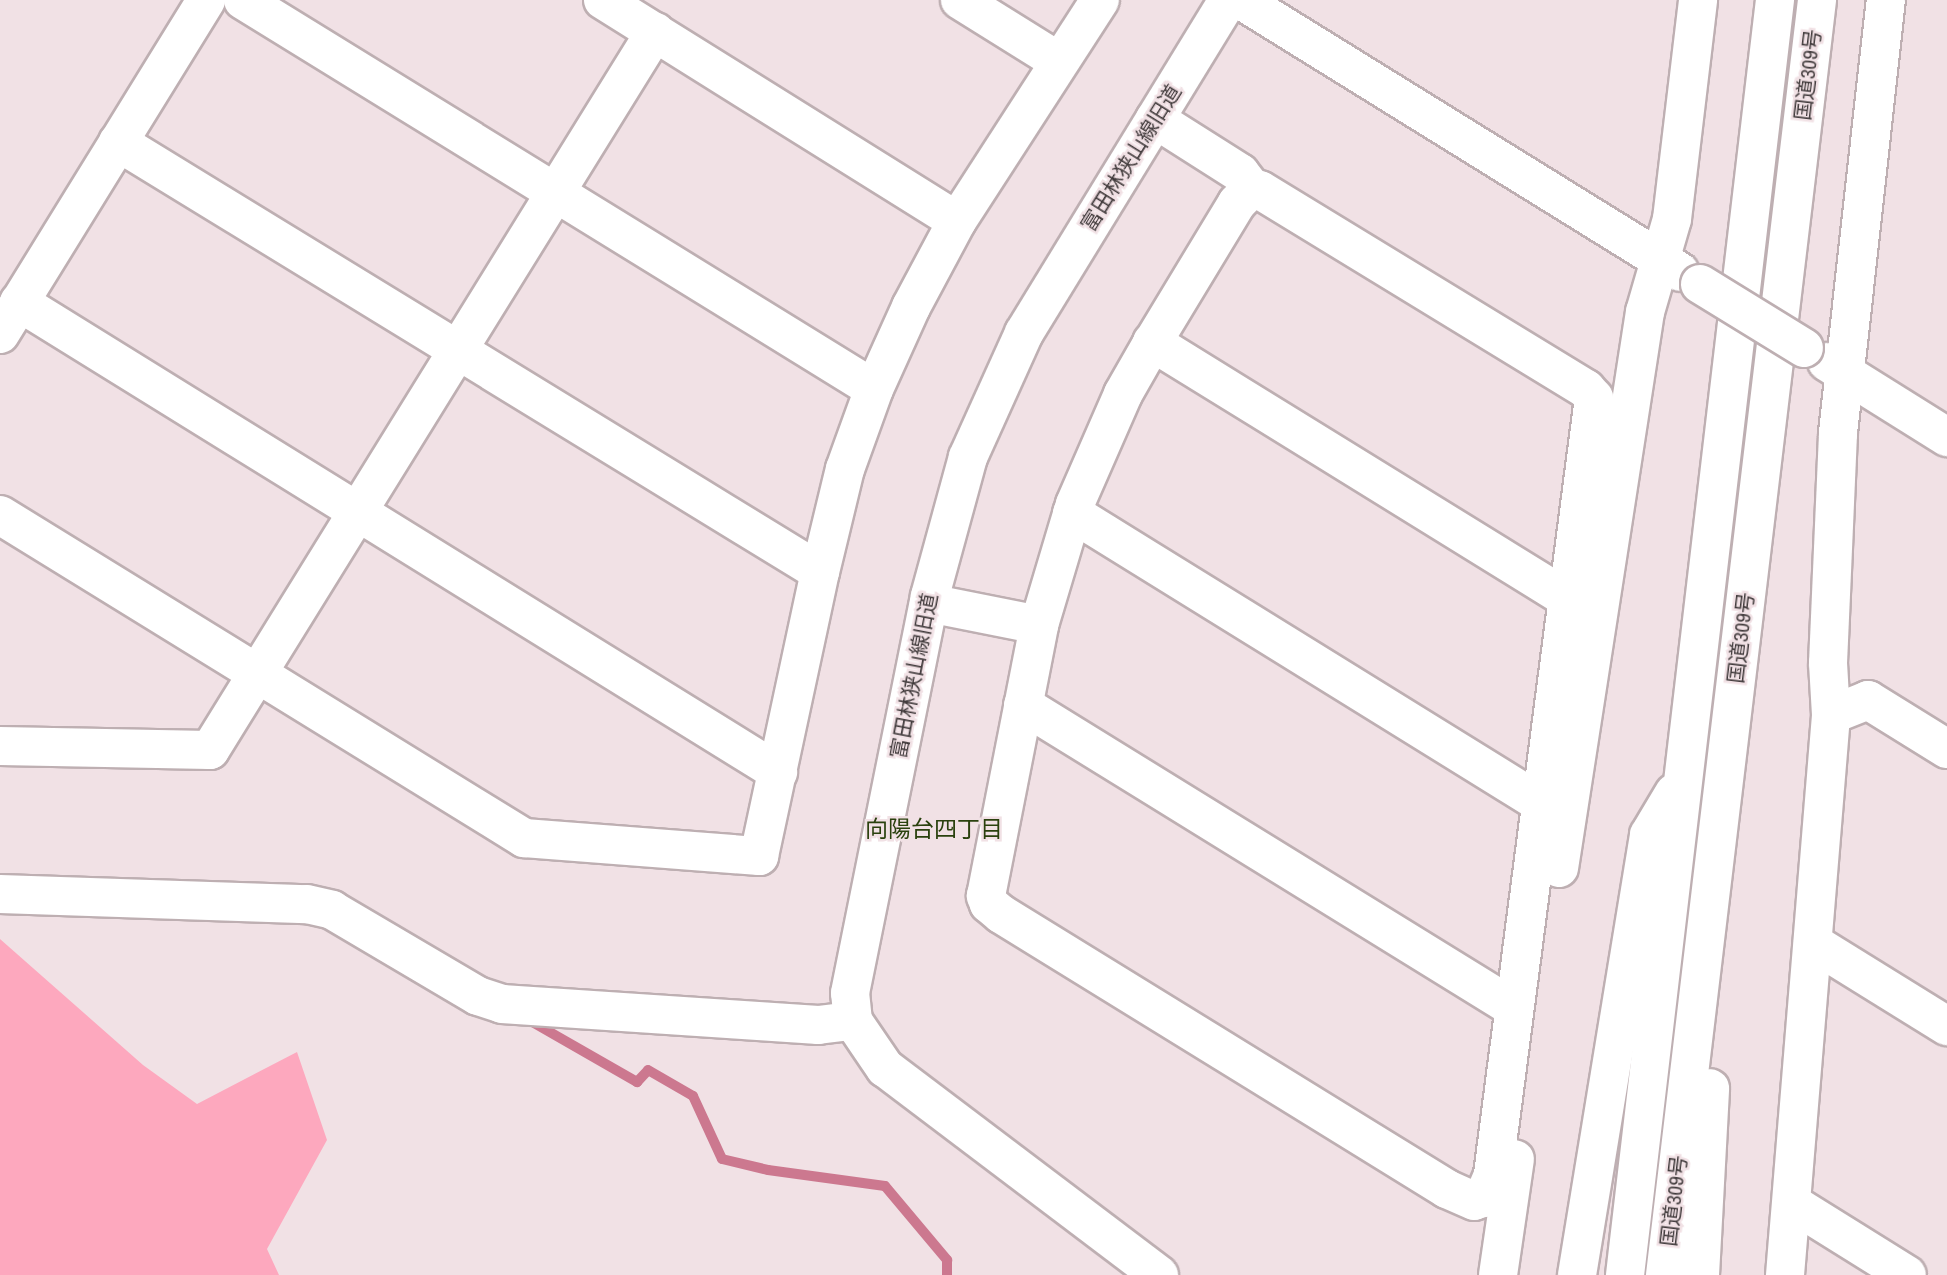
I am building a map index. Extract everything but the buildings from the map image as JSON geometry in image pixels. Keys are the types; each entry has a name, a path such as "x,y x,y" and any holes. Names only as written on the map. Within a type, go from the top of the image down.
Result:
{"main road":[{"path":"206,0 10,318 359,512 778,772"},
{"path":"243,0 874,389"},
{"path":"603,0 957,221"},
{"path":"960,0 1058,61"},
{"path":"0,514 524,838 759,856 845,469 874,389 911,307 957,221 1058,61 1072,46 1100,0"},
{"name":"富田林狭山線旧道","path":"853,1021 850,993 929,603 949,518 968,457 1024,333 1228,0"},
{"path":"1241,0 1947,437"},
{"path":"1498,1275 1627,416 1645,312 1672,219 1698,0"},
{"name":"国道309号","path":"1625,1275 1775,0"},
{"name":"国道309号","path":"1665,1275 1817,0"},
{"path":"1785,1275 1793,1204 1831,715 1828,649 1838,433 1886,0"},
{"path":"0,746 210,750 655,32"},
{"path":"1155,119 1240,173 1254,191"},
{"path":"118,142 820,572"},
{"path":"1260,190 1586,389 1594,398 1493,1175 1483,1198 1474,1201 1447,1189 989,904 987,884 1039,625 1072,513 1123,394 1152,342 1237,203 1248,192 1260,190"},
{"path":"1152,342 1569,600"},
{"path":"1072,513 1542,804"},
{"path":"929,603 1039,625"},
{"path":"1831,715 1868,700 1947,750"},
{"path":"1023,705 1514,1008"},
{"path":"1577,1275 1649,835 1683,778"},
{"path":"1700,1275 1708,1160 1716,838"},
{"path":"0,894 307,904 332,909 478,996 502,1004 818,1025 853,1021 885,1068 1159,1275"},
{"path":"1813,943 1947,1026"},
{"path":"1793,1204 1907,1275"}],"shaded area":[{"path":"0,939 143,1065 197,1104 297,1052 327,1140 267,1249 279,1275 0,1275"}],"waterway":[{"path":"534,1023 637,1082 648,1070 693,1096 722,1159 768,1170 885,1186 947,1260 947,1275"}],"district":[{"name":"向陽台四丁目","path":"934,829"}]}
